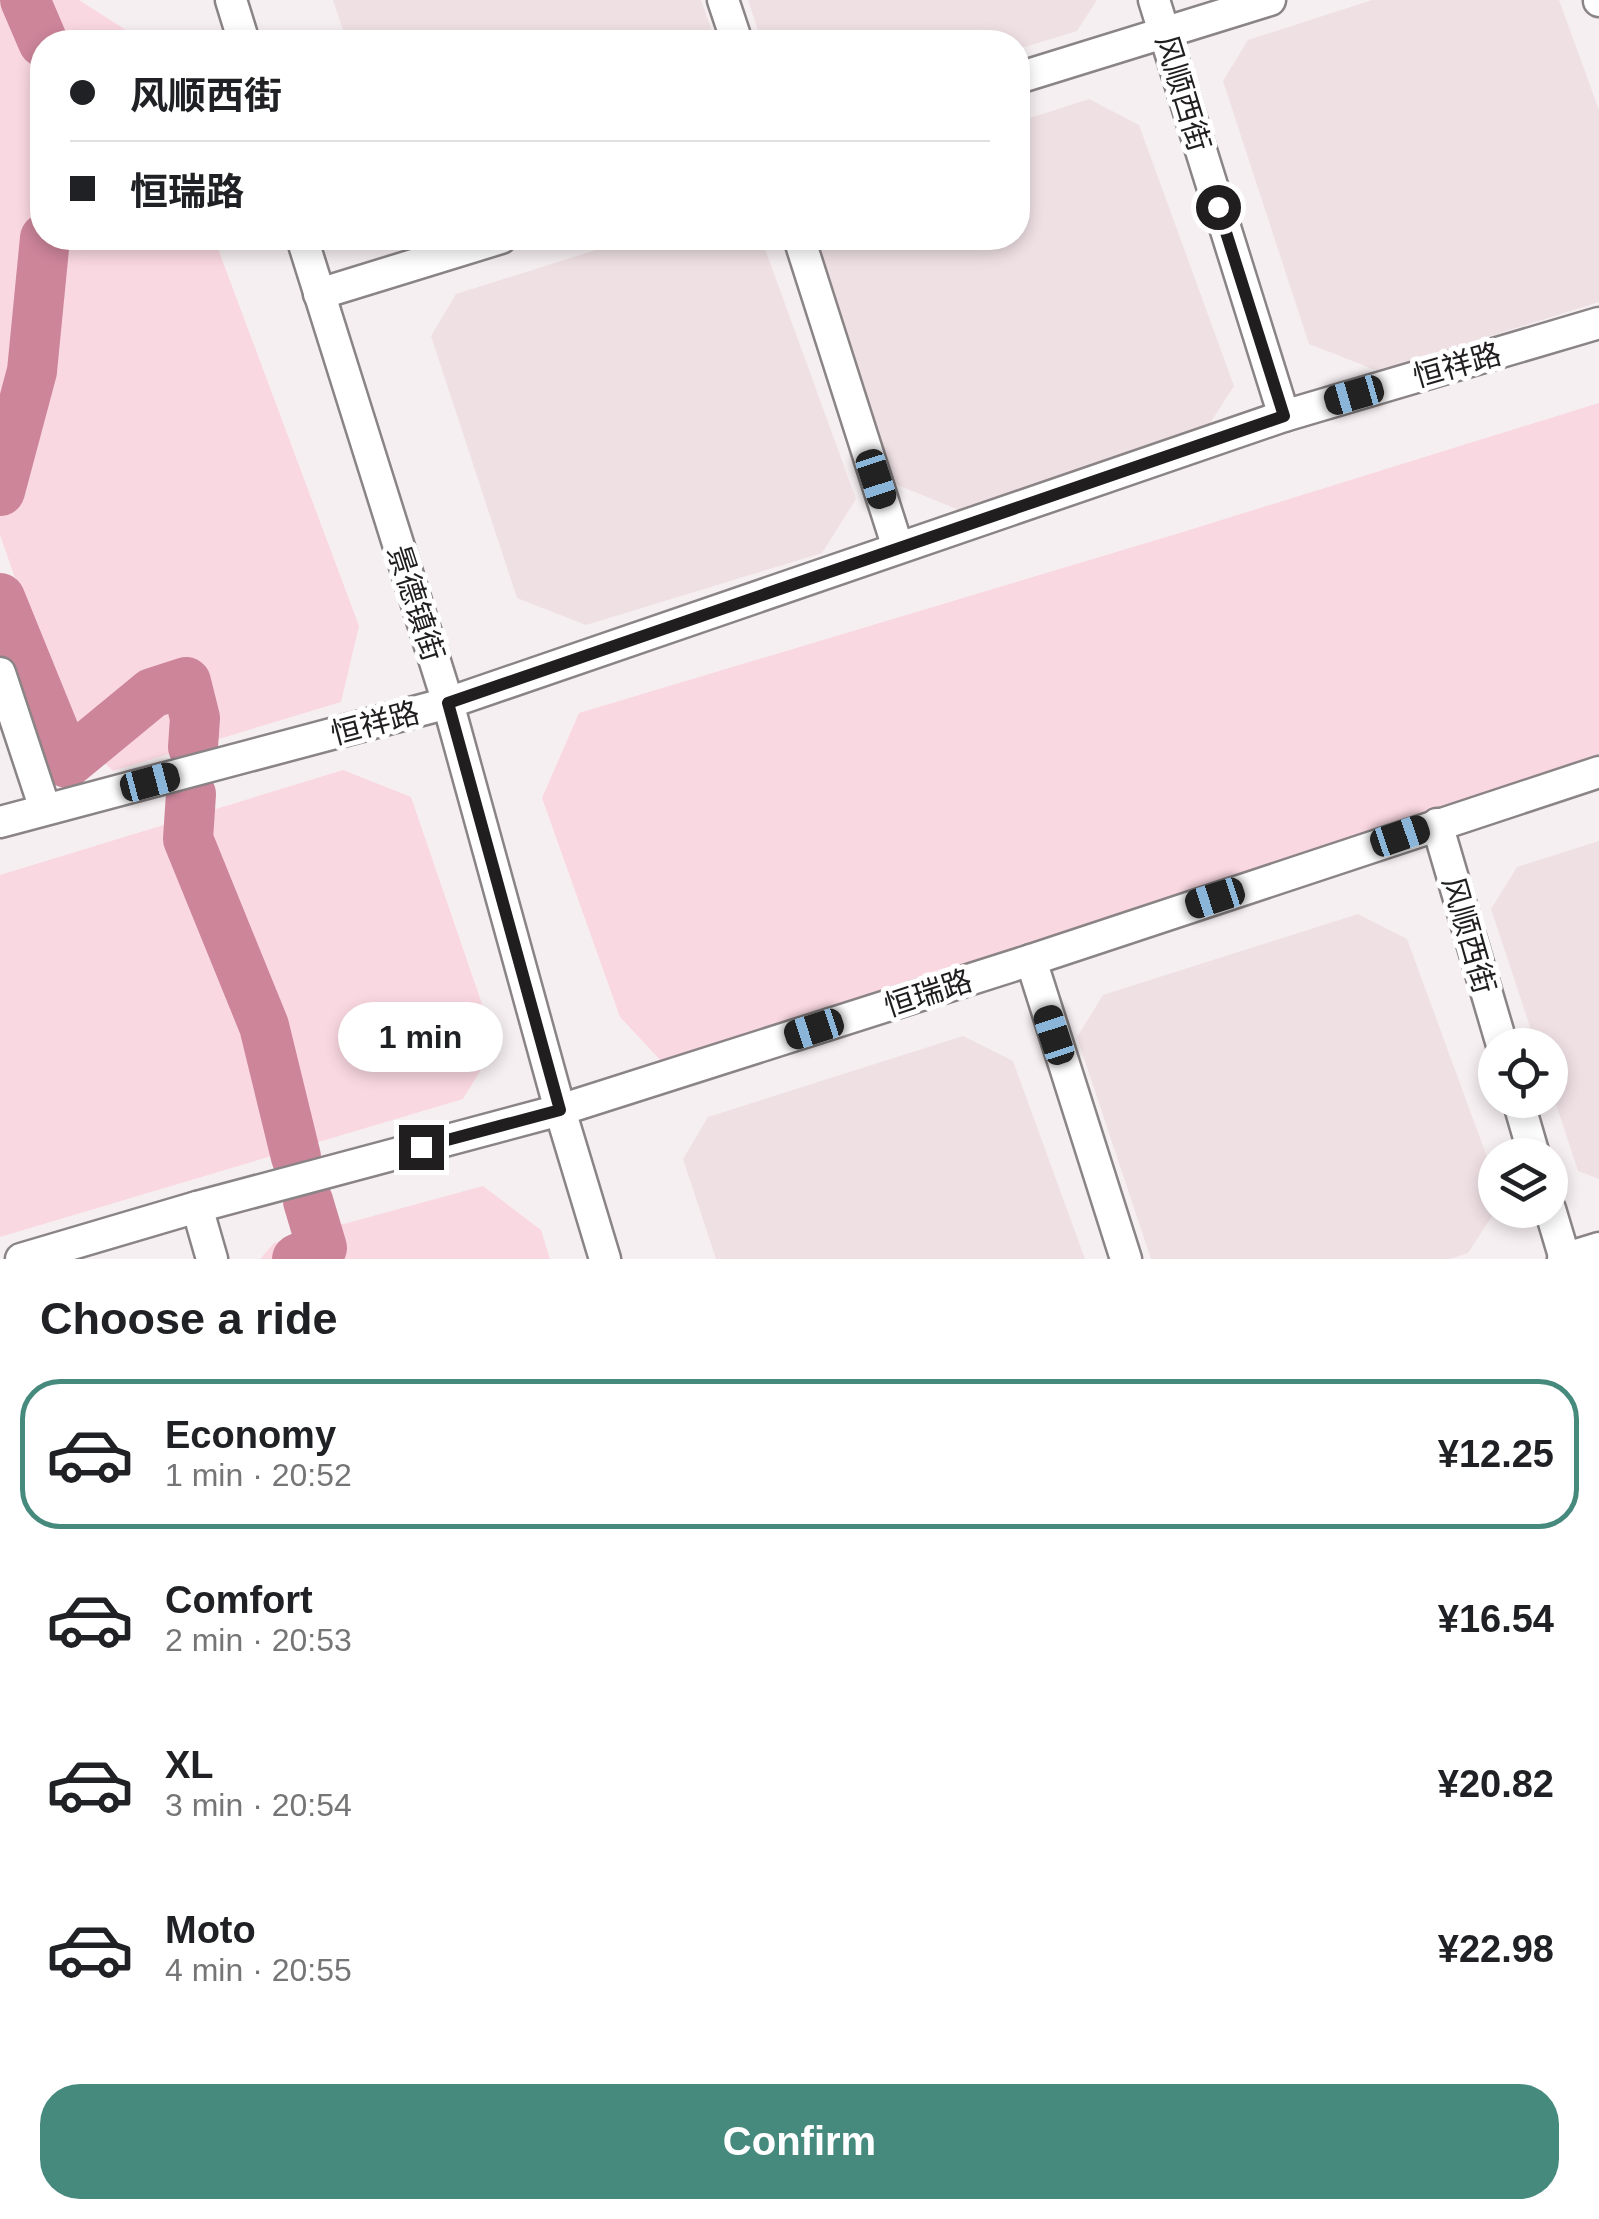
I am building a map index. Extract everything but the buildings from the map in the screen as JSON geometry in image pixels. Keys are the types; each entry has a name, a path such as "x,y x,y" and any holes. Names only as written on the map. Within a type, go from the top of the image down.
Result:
{"street":[{"path":"231,0 240,30"},
{"path":"723,0 733,30"},
{"name":"风顺西街","path":"1154,0 1284,416"},
{"path":"1030,74 1270,0"},
{"name":"景德镇街","path":"306,250 448,703 605,1259"},
{"path":"319,294 462,250"},
{"path":"803,250 898,548"},
{"name":"恒祥路","path":"0,822 448,703 1284,416 1599,324"},
{"path":"0,673 45,809"},
{"name":"恒瑞路","path":"21,1259 560,1110 1599,772"},
{"name":"风顺西街","path":"1437,824 1497,1028"},
{"path":"1030,960 1126,1259"},
{"path":"198,1207 212,1259"},
{"path":"1555,1228 1564,1259 1599,1248"}],"shaded area":[{"path":"15,0 79,0 126,30 30,30 30,250 218,250 359,626 341,702 113,771 67,727 0,535 0,5"},
{"path":"333,0 701,0 712,30 343,30"},
{"path":"748,0 1097,0 1077,31 1030,45 1030,30 758,30"},
{"path":"1372,0 1559,0 1599,110 1599,302 1378,371 1309,344 1223,81 1248,40"},
{"path":"1089,99 1139,125 1234,386 1200,439 964,512 895,484 817,250 1030,250 1030,118"},
{"path":"596,250 765,250 856,499 822,553 586,625 517,598 431,336 456,294"},
{"path":"1599,403 1599,759 662,1062 620,1017 542,798 579,713"},
{"path":"343,770 411,797 496,1045 463,1099 0,1237 0,875"},
{"path":"1599,841 1599,1179 1578,1171 1561,1118 1568,1118 1568,1028 1530,1028 1491,909 1517,867"},
{"path":"1358,914 1407,939 1480,1138 1478,1228 1484,1228 1468,1253 1450,1259 1151,1259 1077,1037 1103,995"},
{"path":"963,1036 1013,1061 1085,1259 716,1259 683,1159 708,1117"},
{"path":"483,1186 541,1230 550,1259 260,1259 274,1243"}],"waterway":[{"path":"25,0 38,30"},
{"path":"0,491 32,371 44,250"},
{"path":"0,598 67,763 152,693 186,682 195,718 193,747"},
{"path":"191,794 188,839 264,1026 296,1157"},
{"path":"297,1259 322,1248 308,1201"}],"route":[{"path":"421,1147 560,1110 448,703 1284,416 1218,207"}]}
